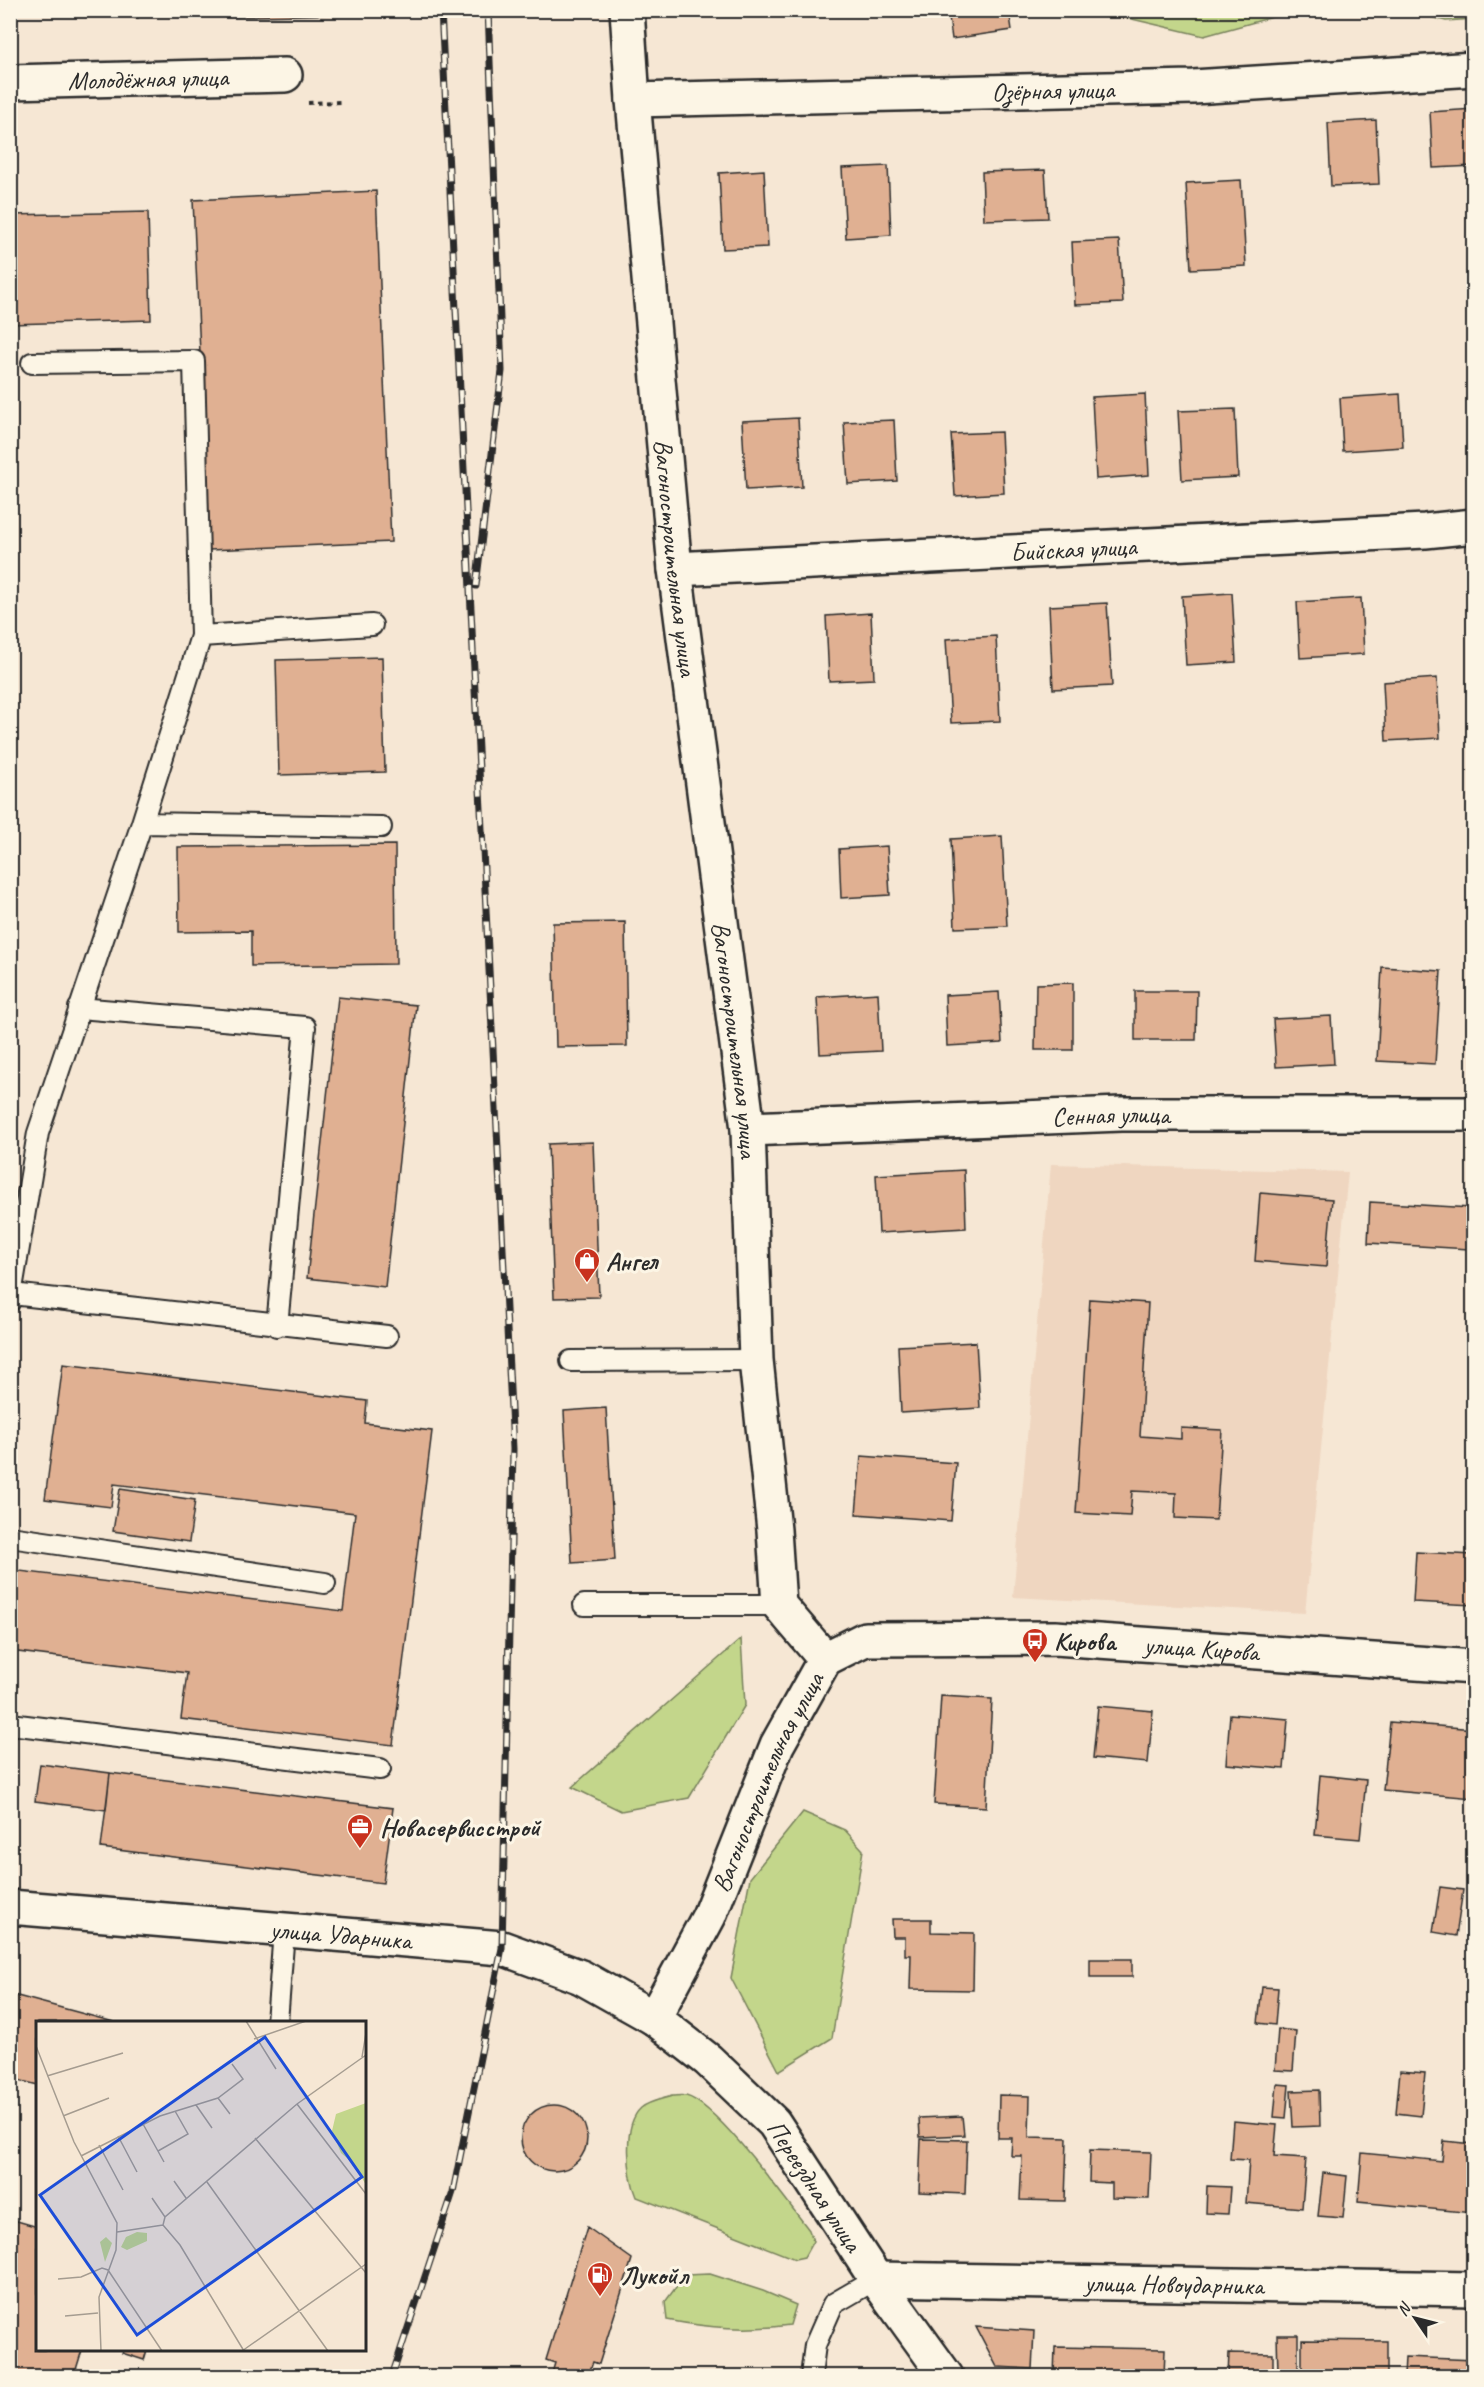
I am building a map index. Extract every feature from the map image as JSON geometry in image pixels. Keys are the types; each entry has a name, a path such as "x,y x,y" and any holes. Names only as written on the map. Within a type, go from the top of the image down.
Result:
{"street":[{"name":"Вагоностроительная улица","path":"627,10 675,569 748,1129 756,1360 774,1530 779,1605 825,1659 777,1745 709,1916 654,2018"},
{"name":"Озёрная улица","path":"633,100 1193,87 1473,69"},
{"name":"Молодёжная улица","path":"10,82 285,75"},
{"name":"Бийская улица","path":"675,569 1425,531 1473,526"},
{"name":"Сенная улица","path":"748,1129 1120,1114 1473,1114"},
{"name":"улица Кирова","path":"825,1659 865,1639 1055,1638 1473,1667"},
{"name":"улица Ударника","path":"10,1907 502,1948 581,1977 654,2018"},
{"name":"Переездная улица","path":"654,2018 708,2060 774,2123 876,2279 946,2376"},
{"name":"улица Новоударника","path":"876,2279 1473,2289"}],"lane":[{"path":"32,363 194,361 201,636 142,822 38,1132 11,1298 387,1336"},
{"path":"201,636 372,625"},
{"path":"142,822 381,827"},
{"path":"79,1008 305,1027 277,1326"},
{"path":"571,1361 756,1360"},
{"path":"10,1537 325,1582"},
{"path":"584,1605 779,1605"},
{"path":"10,1724 380,1769"},
{"path":"277,2021 284,1931"},
{"path":"812,2376 815,2345 833,2304 876,2279"}],"shaded area":[{"path":"72,11 396,11 390,13 138,18"},
{"path":"1051,1164 1348,1172 1305,1613 1013,1597"}],"green space":[{"path":"1098,11 1294,11 1204,36"},
{"path":"1406,11 1473,11 1473,19 1446,21"},
{"path":"741,1639 745,1705 689,1798 621,1811 572,1787"},
{"path":"803,1812 845,1830 863,1850 832,2038 779,2071 731,1978 750,1878"},
{"path":"672,2096 686,2096 699,2103 733,2134 751,2155 809,2230 813,2241 804,2257 795,2259 637,2197 629,2164 631,2126 641,2108"},
{"path":"710,2274 763,2291 796,2305 790,2325 728,2328 667,2320 665,2302 685,2275"}],"building":[{"path":"72,10 139,10 138,18"},
{"path":"215,10 390,10 390,13 215,17"},
{"path":"948,10 1009,10 1012,30 952,39"},
{"path":"1474,109 1474,166 1433,168 1430,112"},
{"path":"1376,120 1379,184 1331,186 1328,123"},
{"path":"888,166 891,235 846,238 842,168"},
{"path":"764,170 768,247 723,249 719,173"},
{"path":"1045,170 1048,218 984,220 982,172"},
{"path":"1241,180 1246,266 1191,269 1186,183"},
{"path":"376,191 391,542 209,550 193,200"},
{"path":"148,212 151,320 10,324 10,215"},
{"path":"1119,240 1123,303 1075,305 1072,242"},
{"path":"1145,394 1149,475 1096,479 1092,397"},
{"path":"1400,394 1403,447 1343,451 1340,398"},
{"path":"1235,409 1238,477 1182,480 1178,411"},
{"path":"798,418 802,487 746,490 742,421"},
{"path":"894,420 897,481 848,484 844,422"},
{"path":"1001,432 1004,493 955,496 951,434"},
{"path":"1232,593 1236,662 1186,665 1182,596"},
{"path":"1361,598 1364,654 1300,658 1297,602"},
{"path":"1107,603 1112,686 1053,689 1049,606"},
{"path":"871,613 874,679 829,681 826,616"},
{"path":"996,636 1000,721 951,723 946,639"},
{"path":"382,657 385,772 279,775 276,660"},
{"path":"1437,678 1440,738 1386,741 1383,682"},
{"path":"1002,836 1007,926 955,928 951,839"},
{"path":"395,845 396,964 251,966 251,931 179,932 178,847"},
{"path":"887,846 890,895 841,898 839,849"},
{"path":"625,922 627,1046 556,1047 553,923"},
{"path":"1382,967 1441,971 1435,1064 1377,1061"},
{"path":"1073,983 1073,1050 1035,1050 1036,984"},
{"path":"1135,991 1197,991 1196,1040 1135,1040"},
{"path":"999,992 1002,1043 947,1046 945,995"},
{"path":"878,993 881,1051 820,1054 817,997"},
{"path":"338,997 416,1005 385,1287 307,1278"},
{"path":"1331,1016 1334,1064 1276,1067 1273,1019"},
{"path":"593,1142 599,1297 554,1298 548,1144"},
{"path":"964,1170 966,1228 879,1233 876,1175"},
{"path":"1260,1193 1332,1199 1326,1267 1255,1261"},
{"path":"1370,1202 1471,1208 1469,1249 1368,1243"},
{"path":"1090,1299 1148,1303 1140,1436 1181,1439 1181,1428 1222,1430 1216,1520 1175,1518 1176,1493 1132,1491 1130,1516 1076,1513"},
{"path":"976,1342 980,1408 901,1413 898,1346"},
{"path":"63,1364 367,1401 365,1423 432,1431 393,1745 181,1719 187,1673 10,1651 12,1570 343,1611 355,1513 114,1484 111,1507 45,1499"},
{"path":"606,1408 615,1560 572,1563 564,1411"},
{"path":"861,1456 956,1463 951,1521 856,1514"},
{"path":"120,1489 195,1500 189,1542 113,1531"},
{"path":"1416,1552 1474,1555 1474,1605 1413,1602"},
{"path":"941,1696 992,1699 986,1807 934,1804"},
{"path":"1098,1706 1153,1711 1148,1763 1093,1758"},
{"path":"1230,1714 1288,1719 1284,1769 1226,1764"},
{"path":"1390,1722 1474,1729 1474,1798 1383,1790"},
{"path":"40,1764 110,1773 106,1810 35,1801"},
{"path":"110,1773 393,1808 383,1883 101,1848"},
{"path":"1320,1775 1366,1780 1360,1839 1315,1835"},
{"path":"1440,1887 1463,1890 1456,1936 1433,1932"},
{"path":"892,1919 931,1919 931,1932 974,1933 973,1990 910,1989 911,1955 905,1955 905,1937 893,1937"},
{"path":"1090,1959 1132,1959 1132,1977 1090,1977"},
{"path":"1262,1987 1278,1988 1275,2025 1258,2023"},
{"path":"10,1994 110,2021 36,2021 36,2084 10,2078"},
{"path":"1278,2029 1296,2031 1293,2071 1275,2070"},
{"path":"1400,2071 1425,2073 1421,2116 1396,2113"},
{"path":"1277,2084 1289,2085 1286,2118 1274,2117"},
{"path":"1319,2090 1320,2126 1293,2127 1291,2091"},
{"path":"999,2095 1030,2096 1029,2137 1067,2138 1065,2201 1020,2200 1022,2156 1011,2156 1012,2138 998,2138"},
{"path":"554,2105 567,2107 582,2120 587,2138 585,2151 572,2166 554,2171 541,2169 526,2156 521,2138 523,2125 536,2110"},
{"path":"962,2116 964,2135 920,2137 919,2118"},
{"path":"1233,2121 1277,2125 1274,2156 1306,2158 1302,2208 1246,2203 1249,2160 1230,2159"},
{"path":"921,2139 967,2140 965,2194 919,2192"},
{"path":"1444,2141 1474,2144 1474,2213 1358,2202 1362,2153 1442,2161"},
{"path":"1090,2150 1151,2152 1149,2199 1112,2198 1112,2183 1089,2182"},
{"path":"1323,2173 1347,2176 1343,2218 1318,2216"},
{"path":"1207,2186 1230,2187 1228,2214 1206,2213"},
{"path":"10,2219 36,2226 36,2351 82,2351 74,2376 10,2376"},
{"path":"587,2227 632,2259 599,2364 593,2362 588,2376 563,2376 552,2373 555,2363 546,2360"},
{"path":"976,2327 1034,2331 1032,2369 997,2367"},
{"path":"1277,2335 1298,2335 1298,2371 1278,2371"},
{"path":"1302,2340 1387,2341 1387,2376 1302,2376"},
{"path":"1055,2347 1165,2349 1164,2376 1054,2376"},
{"path":"123,2351 147,2351 144,2360 122,2353"},
{"path":"1229,2353 1273,2354 1273,2376 1228,2376"},
{"path":"1405,2357 1474,2360 1474,2376 1404,2376"}],"railway":[{"path":"392,2376 453,2192 502,1948 513,1449 441,10"},
{"path":"476,586 502,371 488,10"}],"place":[{"name":"Ангел","path":"587,1284"},
{"name":"Кирова","path":"1035,1664"},
{"name":"Новасервисстрой","path":"360,1850"},
{"name":"Лукойл","path":"600,2298"}]}
